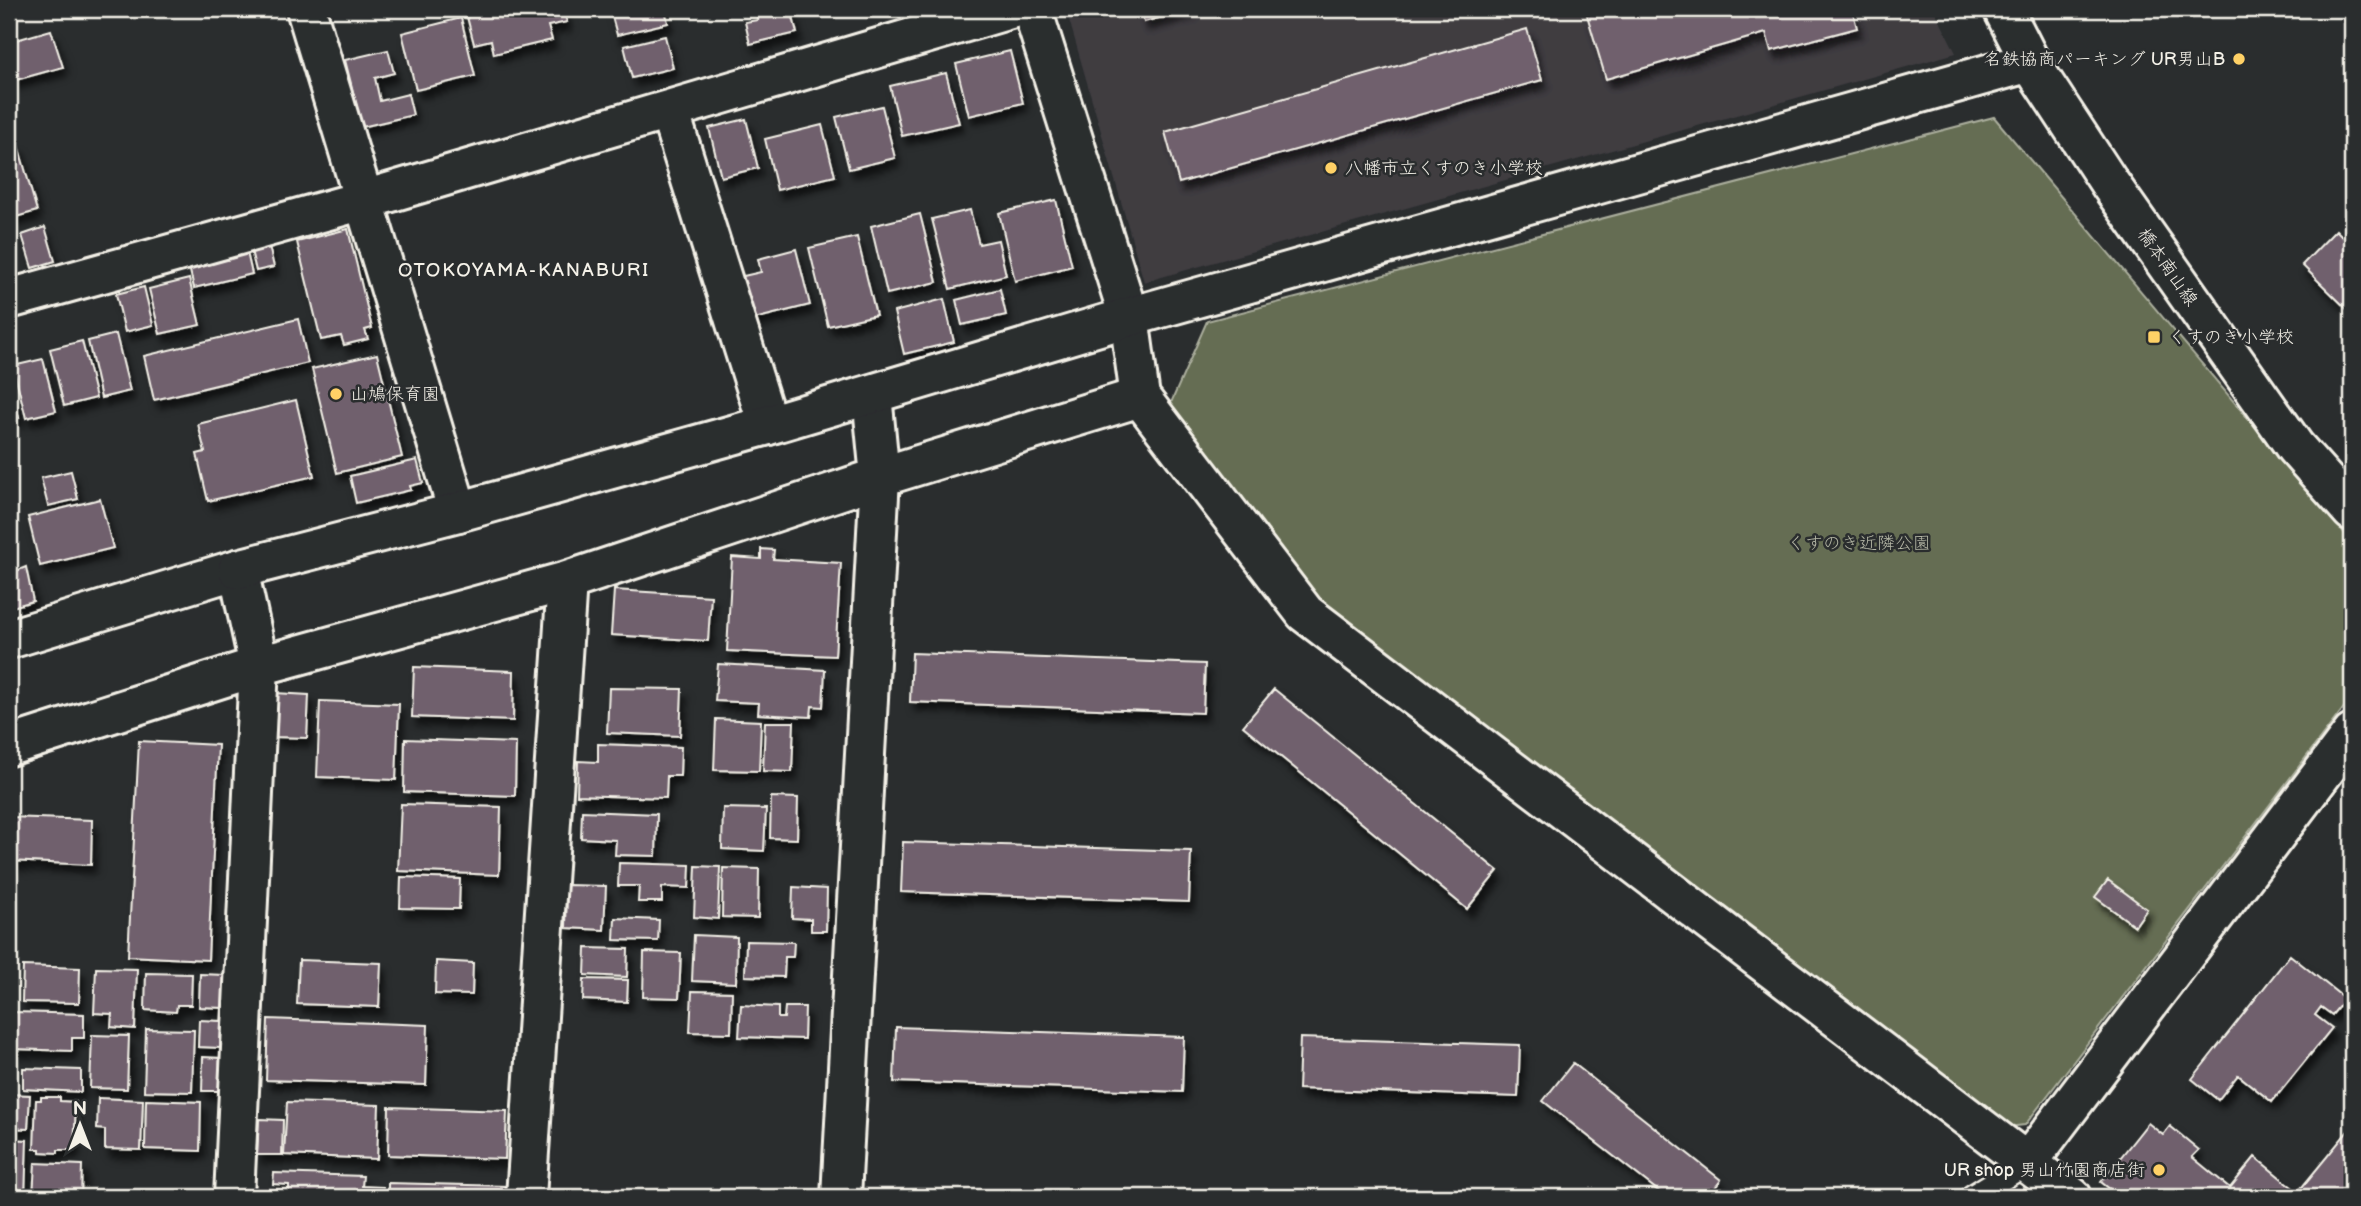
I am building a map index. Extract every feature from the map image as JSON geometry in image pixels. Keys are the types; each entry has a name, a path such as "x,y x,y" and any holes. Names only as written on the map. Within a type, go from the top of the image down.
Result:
{"street":[{"path":"306,9 458,512"},
{"path":"9,299 364,200 1010,9"},
{"path":"1032,9 1129,317 1140,397 1305,613 2072,1197"},
{"name":"橋本南山線","path":"2003,9 2030,62 2110,184 2295,447 2352,511"},
{"path":"9,639 238,569 458,512 768,425 1129,317 2030,62"},
{"path":"669,110 768,425"},
{"path":"841,1197 880,477 872,395"},
{"path":"9,746 259,666 567,581 880,477 1140,397"},
{"path":"234,1197 259,666 238,569"},
{"path":"526,1197 567,581"},
{"path":"2028,1162 2352,734"}],"lane":[{"path":"1972,1197 2028,1162"}],"shaded area":[{"name":"八幡市立くすのき小学校","path":"1066,9 1934,9 1956,53 1144,282"}],"green space":[{"name":"くすのき近隣公園","path":"1994,117 2352,542 2352,697 2025,1125 1998,1128 1318,597 1170,405 1207,321"}],"building":[{"path":"465,9 563,9 567,22 548,26 552,40 494,54 491,40 474,44"},
{"path":"610,9 665,9 668,23 617,35"},
{"path":"755,9 791,9 797,33 750,44 745,22 758,20"},
{"path":"1140,9 1192,9 1144,22"},
{"path":"1610,9 1852,9 1857,28 1771,51 1766,33 1606,79 1587,15"},
{"path":"461,18 475,76 416,90 402,33"},
{"path":"1527,29 1542,80 1179,183 1165,132"},
{"path":"51,30 63,67 9,82 9,42"},
{"path":"665,36 673,68 632,78 624,46"},
{"path":"388,50 394,73 375,78 380,101 408,94 413,115 362,127 345,60"},
{"path":"1010,51 1023,103 969,116 956,64"},
{"path":"946,73 959,123 902,136 890,86"},
{"path":"882,106 895,158 849,169 836,117"},
{"path":"746,119 758,168 721,177 709,128"},
{"path":"822,125 835,176 777,190 765,139"},
{"path":"18,145 37,211 9,219 9,148"},
{"path":"1056,200 1072,266 1015,281 999,213"},
{"path":"970,210 979,244 998,240 1006,275 950,289 932,219"},
{"path":"920,214 937,282 887,294 871,226"},
{"path":"45,227 55,261 32,268 22,235"},
{"path":"348,229 372,328 365,330 368,339 344,345 341,336 321,340 297,242"},
{"path":"2336,230 2352,246 2352,314 2302,265"},
{"path":"266,234 274,267 256,271 248,238"},
{"path":"857,237 876,315 828,326 809,248"},
{"path":"246,248 252,274 194,288 188,262"},
{"path":"796,249 810,305 750,320 739,277 761,272 758,259"},
{"path":"189,279 200,325 160,334 149,289"},
{"path":"144,287 153,325 125,332 116,294"},
{"path":"1000,289 1006,315 962,325 956,300"},
{"path":"944,299 954,342 904,354 894,312"},
{"path":"298,319 308,363 154,400 144,356"},
{"path":"116,334 130,391 101,398 88,341"},
{"path":"82,341 96,398 64,406 50,349"},
{"path":"377,354 402,457 337,473 312,369"},
{"path":"43,359 56,411 26,418 13,366"},
{"path":"9,373 19,418 9,420"},
{"path":"296,400 314,476 208,501 197,454 205,452 198,424"},
{"path":"417,460 423,483 410,486 411,490 356,503 350,476"},
{"path":"71,471 78,499 48,506 41,478"},
{"path":"100,499 113,548 40,566 28,517"},
{"path":"761,549 774,550 773,559 841,563 835,656 727,651 732,557 761,559"},
{"path":"26,567 33,601 9,608 9,574"},
{"path":"614,590 711,596 708,641 611,635"},
{"path":"912,653 1205,664 1203,713 910,702"},
{"path":"718,664 825,670 823,707 812,706 811,717 758,714 759,703 715,701"},
{"path":"414,667 514,671 513,721 412,717"},
{"path":"609,688 682,689 680,736 607,733"},
{"path":"1274,689 1498,871 1467,909 1243,726"},
{"path":"275,693 309,695 307,738 274,737"},
{"path":"320,701 399,704 396,780 317,777"},
{"path":"716,719 761,721 759,771 714,770"},
{"path":"765,722 794,722 792,772 763,771"},
{"path":"405,739 516,743 515,796 404,792"},
{"path":"139,741 218,745 208,960 128,956"},
{"path":"598,744 681,747 680,776 667,776 666,798 577,795 578,761 598,762"},
{"path":"771,797 798,798 797,839 770,838"},
{"path":"401,804 501,807 499,875 398,871"},
{"path":"723,808 766,809 764,851 722,849"},
{"path":"582,811 657,814 656,856 615,855 616,840 581,838"},
{"path":"9,817 92,820 91,865 9,861"},
{"path":"903,842 1191,851 1189,902 901,892"},
{"path":"619,863 690,865 689,888 662,887 662,902 638,902 639,886 618,886"},
{"path":"696,866 720,867 718,919 694,917"},
{"path":"723,868 759,869 758,918 722,917"},
{"path":"401,877 460,879 459,909 400,908"},
{"path":"2108,880 2147,909 2135,926 2095,897"},
{"path":"567,885 606,886 604,930 566,928"},
{"path":"793,887 827,889 826,931 811,931 811,919 792,918"},
{"path":"615,918 659,920 658,941 614,940"},
{"path":"694,935 737,937 736,983 692,981"},
{"path":"746,941 794,942 793,957 785,957 784,977 745,976"},
{"path":"586,948 628,949 627,977 585,975"},
{"path":"644,952 681,953 679,998 643,997"},
{"path":"2290,955 2345,999 2332,1015 2321,1007 2315,1015 2332,1028 2272,1102 2238,1075 2218,1100 2192,1079"},
{"path":"299,960 381,963 379,1007 297,1004"},
{"path":"436,961 473,963 472,995 435,994"},
{"path":"23,966 80,968 79,1003 22,1002"},
{"path":"96,968 137,969 135,1029 111,1027 112,1014 94,1013"},
{"path":"146,973 192,974 191,1005 177,1005 176,1012 145,1010"},
{"path":"200,974 225,975 224,1008 199,1007"},
{"path":"584,979 628,980 627,1002 583,1000"},
{"path":"692,991 732,992 731,1033 690,1032"},
{"path":"741,1005 778,1007 778,1018 784,1018 785,1007 805,1007 804,1039 739,1037"},
{"path":"14,1012 84,1014 84,1038 72,1038 72,1051 13,1049"},
{"path":"268,1019 428,1025 426,1085 266,1080"},
{"path":"199,1020 221,1021 220,1048 198,1047"},
{"path":"896,1027 1184,1037 1182,1092 894,1082"},
{"path":"146,1029 194,1030 192,1092 144,1091"},
{"path":"92,1035 129,1036 127,1089 90,1088"},
{"path":"1300,1038 1520,1045 1518,1097 1298,1089"},
{"path":"203,1057 220,1058 219,1091 202,1091"},
{"path":"1573,1063 1721,1180 1708,1197 1666,1197 1543,1101"},
{"path":"23,1068 81,1070 81,1092 23,1089"},
{"path":"9,1094 30,1095 28,1129 9,1128"},
{"path":"41,1097 60,1097 60,1101 76,1102 74,1150 58,1150 58,1153 34,1149 36,1100 41,1100"},
{"path":"98,1098 143,1100 141,1150 105,1149 105,1130 97,1129"},
{"path":"146,1100 201,1102 200,1151 145,1149"},
{"path":"287,1102 379,1105 377,1159 284,1155"},
{"path":"389,1107 507,1111 505,1159 388,1155"},
{"path":"259,1119 283,1120 282,1155 257,1155"},
{"name":"UR shop 男山竹園商店街","path":"2148,1123 2163,1135 2170,1126 2199,1150 2192,1157 2230,1188 2255,1157 2298,1192 2352,1126 2352,1197 2120,1197 2101,1182"},
{"path":"9,1139 27,1140 25,1197 9,1197"},
{"path":"35,1163 82,1165 81,1197 33,1197"},
{"path":"274,1173 363,1176 362,1186 383,1187 382,1197 289,1197 289,1185 273,1184"},
{"path":"388,1183 507,1186 507,1197 388,1197"}],"place":[{"name":"名鉄協商パーキング UR男山B","path":"2239,59"},
{"name":"八幡市立くすのき小学校","path":"1331,168"},
{"name":"くすのき小学校","path":"2154,337"},
{"name":"山鳩保育園","path":"336,394"},
{"name":"UR shop 男山竹園商店街","path":"2159,1170"}],"district":[{"name":"OTOKOYAMA-KANABURI","path":"524,269"}]}
